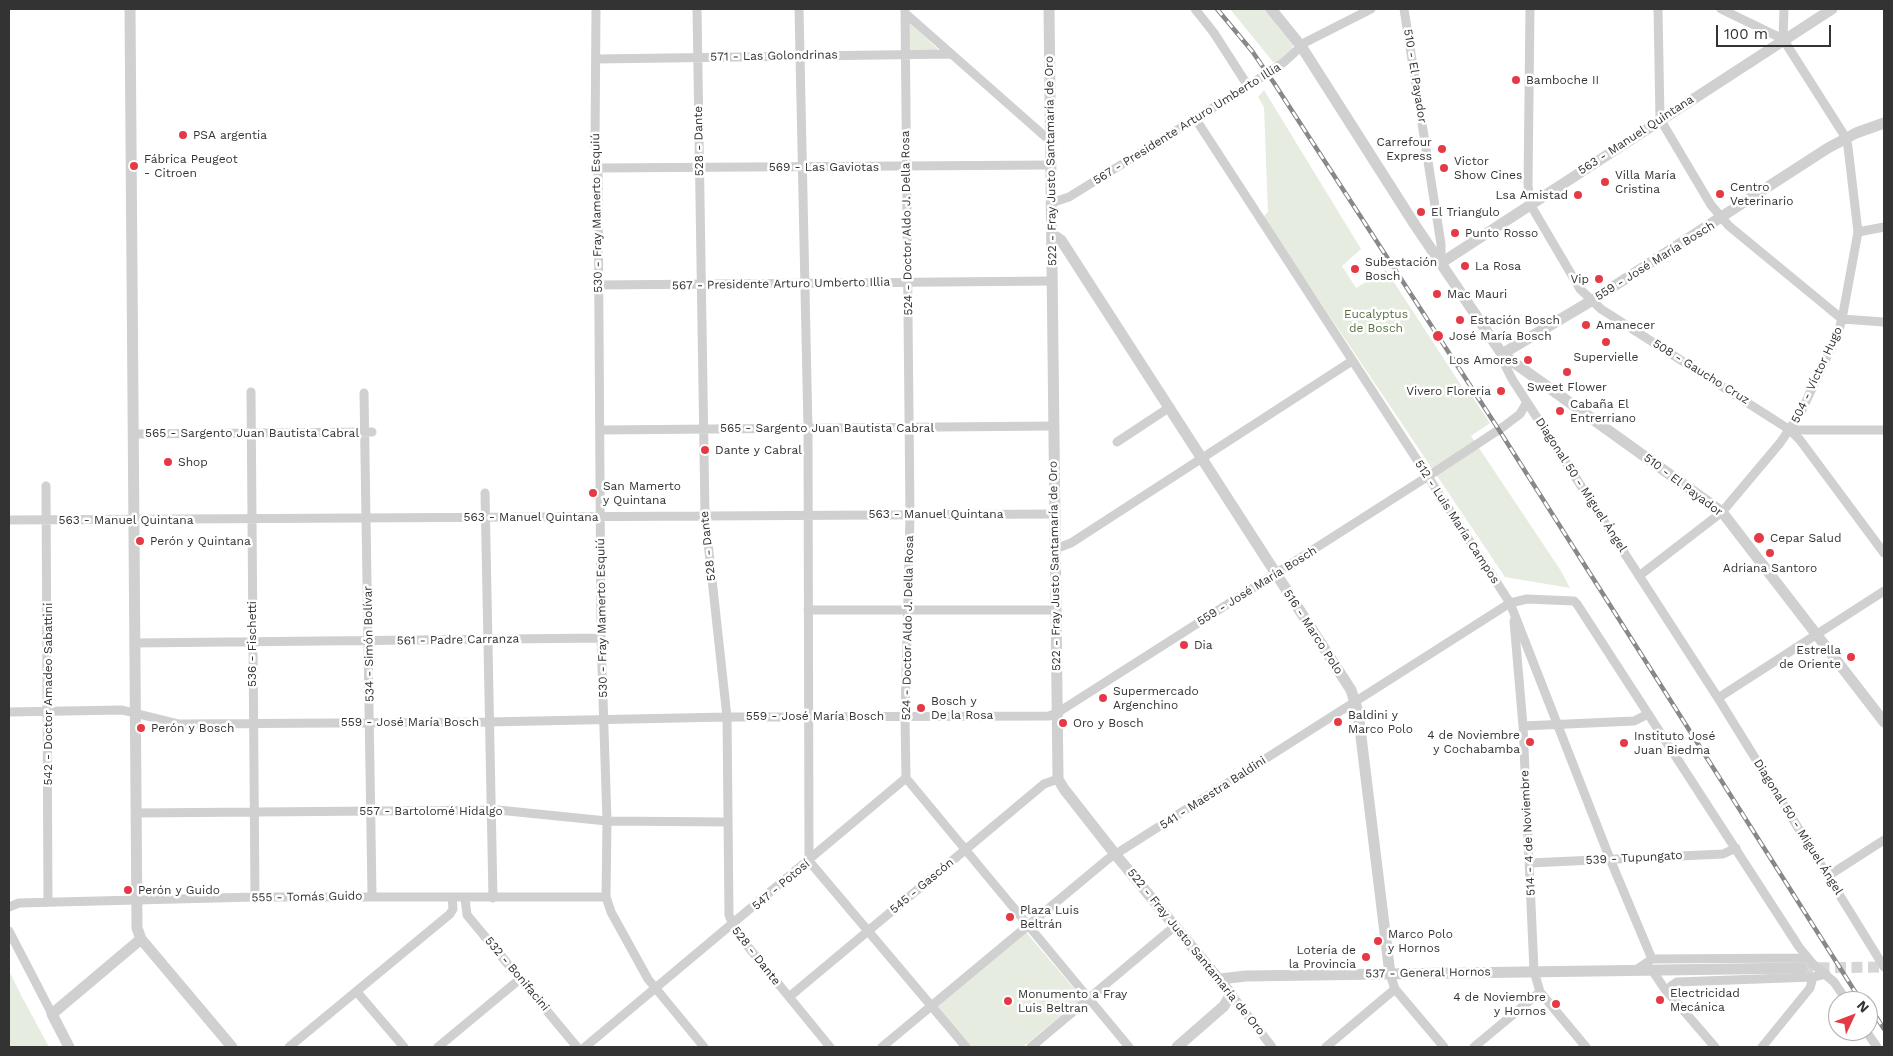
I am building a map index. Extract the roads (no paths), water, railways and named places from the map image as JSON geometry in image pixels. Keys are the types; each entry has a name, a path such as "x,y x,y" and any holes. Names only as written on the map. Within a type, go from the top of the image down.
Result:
{"street":[{"path":"130,9 137,928 141,938 232,1047"},
{"name":"530 - Fray Mamerto Esquiú","path":"596,9 595,145 598,168 601,638 607,821 606,897 611,912 656,989 704,1047"},
{"name":"528 - Dante","path":"697,9 702,429 705,515 727,717 727,822 731,926 830,1047"},
{"path":"799,9 804,167 808,429 807,717 810,861 966,1047"},
{"name":"522 - Fray Justo Santamaría de Oro","path":"1049,9 1049,140 1053,281 1058,779 1116,854 1220,979 1272,1047"},
{"path":"1194,9 1214,33 1248,86"},
{"name":"Diagonal 50 - Miguel Ángel","path":"1271,9 1301,46 1502,354 1507,371 1718,698 1883,961"},
{"name":"567 - Presidente Arturo Umberto Illia","path":"1051,203 1069,197 1248,86 1284,62 1301,46 1371,9"},
{"name":"510 - El Payador","path":"1404,9 1441,244 1441,263"},
{"name":"508 - Gaucho Cruz","path":"1530,9 1528,185 1530,204 1580,289 1591,301 1790,430 1800,440 1884,553"},
{"path":"1658,9 1660,119 1721,219 1842,319 1884,322"},
{"path":"1721,9 1783,39 1784,9"},
{"name":"563 - Manuel Quintana","path":"1441,263 1783,39 1832,9"},
{"path":"905,11 1049,140"},
{"name":"524 - Doctor Aldo J. Della Rosa","path":"905,11 910,428 910,515 905,716 906,778"},
{"name":"504 - Víctor Hugo","path":"1640,576 1722,512 1790,430 1838,333 1842,319 1858,232 1846,138 1783,39"},
{"name":"571 - Las Golondrinas","path":"597,59 951,54"},
{"name":"512 - Luis María Campos","path":"1195,118 1510,603 1652,965 1671,995 1715,1047"},
{"name":"559 - José María Bosch","path":"1502,354 1591,301 1846,138 1884,123"},
{"name":"569 - Las Gaviotas","path":"598,168 1051,165"},
{"path":"1858,232 1884,227"},
{"name":"516 - Marco Polo","path":"1052,234 1061,240 1351,690 1356,701 1390,974 1396,989 1444,1047"},
{"name":"567 - Presidente Arturo Umberto Illia","path":"598,285 1053,281"},
{"name":"510 - El Payador","path":"1502,354 1722,512 1884,722"},
{"path":"1055,549 1071,543 1352,362"},
{"name":"536 - Fischetti","path":"251,392 252,813 255,897"},
{"name":"534 - Simón Bolívar","path":"364,392 368,432 367,518 372,896"},
{"name":"559 - José María Bosch","path":"9,712 134,712 173,724 488,722 727,717 1050,716 1428,477 1503,427 1520,414 1528,402"},
{"path":"1117,442 1170,407"},
{"name":"565 - Sargento Juan Bautista Cabral","path":"600,430 1053,426"},
{"path":"1790,430 1884,430"},
{"name":"565 - Sargento Juan Bautista Cabral","path":"133,434 368,432"},
{"name":"542 - Doctor Amadeo Sabattini","path":"46,486 48,902"},
{"path":"485,494 486,639 493,898"},
{"name":"563 - Manuel Quintana","path":"9,520 1054,514"},
{"path":"1718,698 1884,591"},
{"name":"541 - Maestra Baldini","path":"882,1047 1027,925 1116,854 1510,603 1527,599 1574,601 1648,714"},
{"name":"514 - 4 de Noviembre","path":"1510,603 1517,635 1524,726 1534,971 1540,992 1586,1047"},
{"path":"808,610 1055,610"},
{"name":"561 - Padre Carranza","path":"134,643 369,642 601,638"},
{"path":"1524,726 1634,721 1648,714 1736,848 1805,963 1826,974 1840,991"},
{"path":"906,778 1129,1047"},
{"name":"547 - Potosí","path":"585,1047 810,861 906,778"},
{"name":"545 - Gascón","path":"789,997 1044,784 1058,779"},
{"name":"557 - Bartolomé Hidalgo","path":"136,813 490,810 607,821 727,822"},
{"path":"1828,876 1884,840"},
{"name":"539 - Tupungato","path":"1530,863 1723,854 1736,848"},
{"name":"555 - Tomás Guido","path":"9,907 19,903 136,902 255,897 606,897"},
{"path":"289,1047 450,914 453,909 452,897"},
{"name":"532 - Bonifacini","path":"465,898 467,915 577,1047"},
{"path":"1031,1047 1175,926"},
{"path":"9,931 69,1047"},
{"path":"52,1014 141,938"},
{"name":"537 - General Hornos","path":"1220,979 1246,976 1636,970 1652,965 1805,963"},
{"name":"537 - General Hornos","path":"1652,965 1725,969 1805,963"},
{"path":"1671,995 1671,986 1677,982 1813,977 1826,974"},
{"path":"1762,1047 1810,988 1813,977"},
{"path":"438,1047 520,979"},
{"path":"1326,1047 1396,989"},
{"path":"357,992 404,1047"},
{"path":"1474,1047 1540,992"},
{"path":"1177,1047 1224,1006 1231,994"}],"tunnel":[{"path":"1802,968 1884,967"}],"railway":[{"path":"1217,9 1252,51 1274,83 1499,430 1855,991"},
{"path":"1878,1020 1884,1029"}],"place":[{"name":"Bamboche II","path":"1516,80"},
{"name":"PSA argentia","path":"183,135"},
{"name":"Carrefour Express","path":"1442,149"},
{"name":"Fábrica Peugeot - Citroen","path":"134,166"},
{"name":"Victor Show Cines","path":"1444,168"},
{"name":"Villa María Cristina","path":"1605,182"},
{"name":"Centro Veterinario","path":"1720,194"},
{"name":"Lsa Amistad","path":"1578,195"},
{"name":"El Triangulo","path":"1421,212"},
{"name":"Punto Rosso","path":"1455,233"},
{"name":"La Rosa","path":"1465,266"},
{"name":"Subestación Bosch","path":"1355,269"},
{"name":"Vip","path":"1599,279"},
{"name":"Mac Mauri","path":"1437,294"},
{"name":"Estación Bosch","path":"1460,320"},
{"name":"Amanecer","path":"1586,325"},
{"name":"José María Bosch","path":"1438,336"},
{"name":"Supervielle","path":"1606,342"},
{"name":"Los Amores","path":"1528,360"},
{"name":"Sweet Flower","path":"1567,372"},
{"name":"Vivero Floreria","path":"1501,391"},
{"name":"Cabaña El Entrerriano","path":"1560,411"},
{"name":"Dante y Cabral","path":"705,450"},
{"name":"Shop","path":"168,462"},
{"name":"San Mamerto y Quintana","path":"593,493"},
{"name":"Cepar Salud","path":"1759,538"},
{"name":"Perón y Quintana","path":"140,541"},
{"name":"Adriana Santoro","path":"1770,553"},
{"name":"Dia","path":"1184,645"},
{"name":"Estrella de Oriente","path":"1851,657"},
{"name":"Supermercado Argenchino","path":"1103,698"},
{"name":"Bosch y De la Rosa","path":"921,708"},
{"name":"Baldini y Marco Polo","path":"1338,722"},
{"name":"Oro y Bosch","path":"1063,723"},
{"name":"Perón y Bosch","path":"141,728"},
{"name":"4 de Noviembre y Cochabamba","path":"1530,742"},
{"name":"Instituto José Juan Biedma","path":"1624,743"},
{"name":"Perón y Guido","path":"128,890"},
{"name":"Plaza Luis Beltrán","path":"1010,917"},
{"name":"Marco Polo y Hornos","path":"1378,941"},
{"name":"Lotería de la Provincia","path":"1366,957"},
{"name":"Electricidad Mecánica","path":"1660,1000"},
{"name":"Monumento a Fray Luis Beltran","path":"1008,1001"},
{"name":"4 de Noviembre y Hornos","path":"1556,1004"}],"park label":[{"name":"Eucalyptus de Bosch","path":"1376,321"}]}
